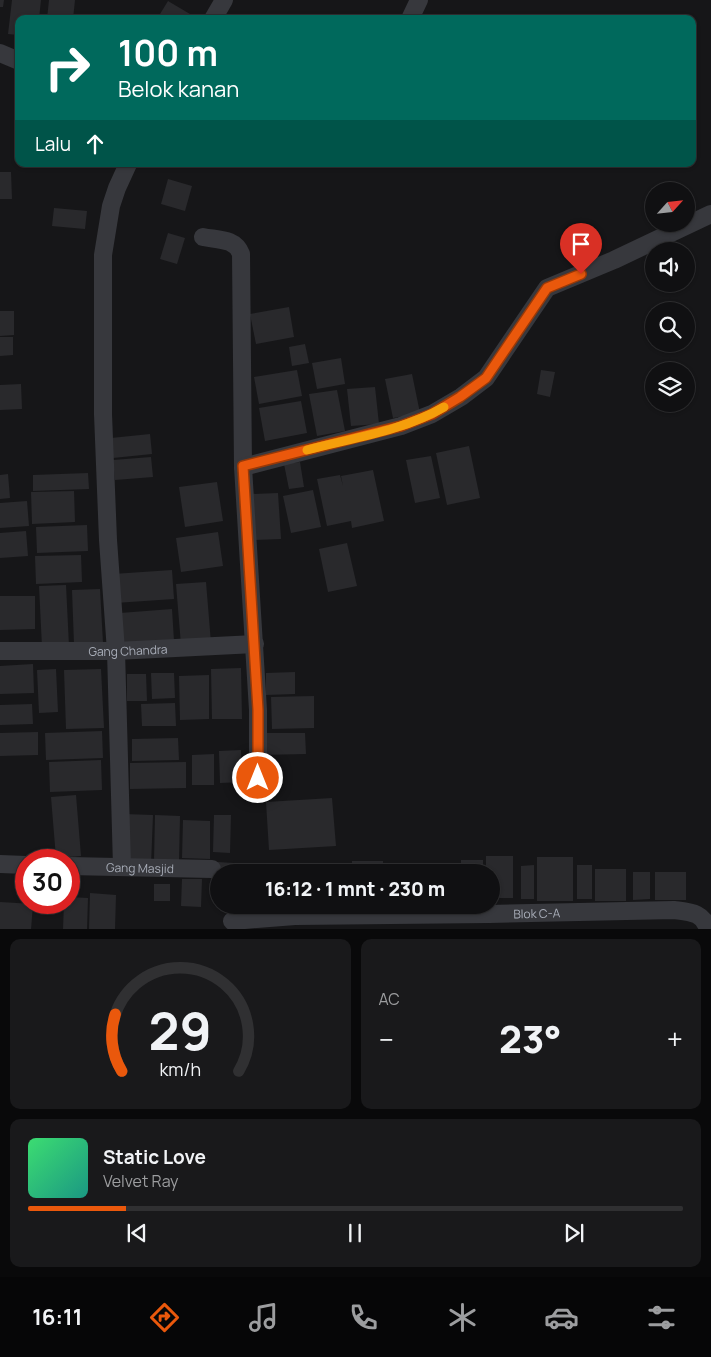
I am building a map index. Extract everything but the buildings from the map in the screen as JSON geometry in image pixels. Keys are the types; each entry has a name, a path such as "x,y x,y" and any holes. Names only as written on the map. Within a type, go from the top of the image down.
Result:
{"street":[{"path":"215,15 224,0"},
{"path":"412,15 419,0"},
{"path":"0,53 15,59"},
{"path":"122,867 116,651 108,540 104,423 103,256 111,206 127,167"},
{"path":"243,466 401,426 432,414 486,378 547,288 614,260 711,214"},
{"path":"203,237 233,242 239,248 241,254 243,466 255,644 258,710 258,778"},
{"name":"Gang Chandra","path":"0,651 116,651 255,644"},
{"path":"0,864 15,865"},
{"name":"Gang Masjid","path":"80,866 210,869"},
{"name":"Blok C-A","path":"232,921 422,922 674,910 698,914 704,918 708,929"}],"slow traffic":[{"path":"307,450 401,426 432,414 444,407"}],"route":[{"path":"258,778 258,710 255,644 243,466 401,426 432,414 486,378 547,288 581,274"}]}
